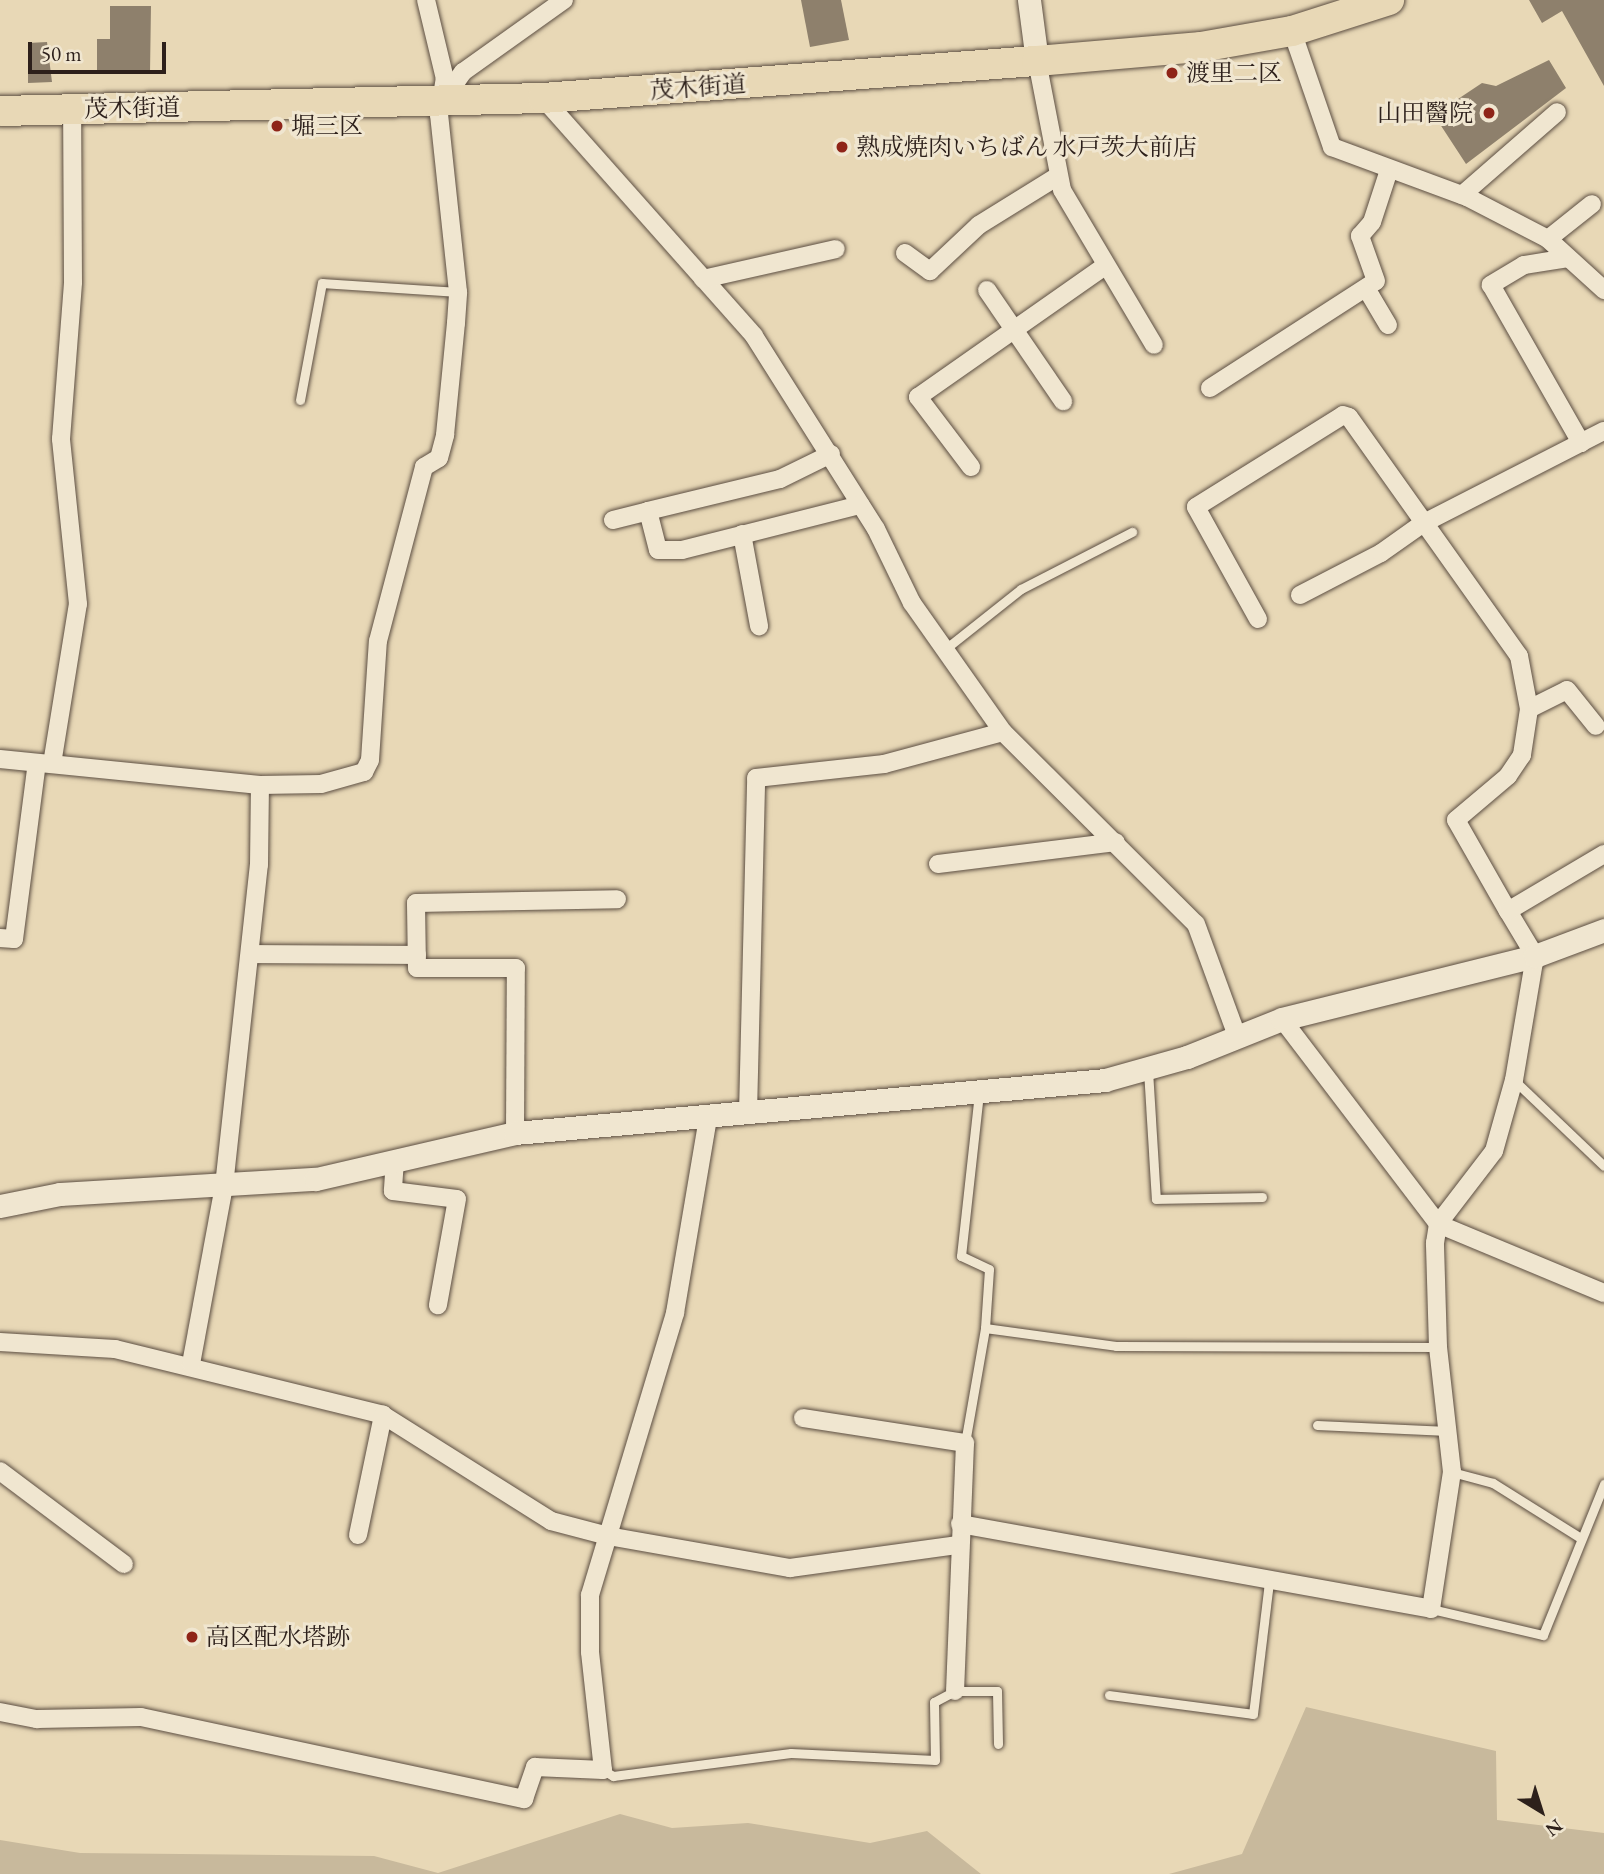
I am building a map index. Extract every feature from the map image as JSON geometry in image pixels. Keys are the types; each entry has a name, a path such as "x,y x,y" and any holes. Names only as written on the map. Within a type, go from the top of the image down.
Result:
{"highway":[{"name":"茂木街道","path":"0,111 543,98 1037,61 1201,47 1292,31 1389,0"}],"street":[{"path":"0,759 260,785 351,779 370,760 378,641 424,467 439,458 445,435 458,292 442,102 443,69 426,0"},
{"path":"442,102 463,72 564,0"},
{"path":"1030,0 1037,61 1058,176 1105,266 1154,345"},
{"path":"1292,31 1332,147 1462,195 1548,239 1604,290"},
{"path":"543,98 754,336 831,454 943,651 1003,732 1196,924 1237,1036"},
{"path":"0,938 14,939 44,764 78,604 61,439 73,282 72,109"},
{"path":"1462,195 1557,112"},
{"path":"1210,388 1376,281 1360,236 1372,222 1389,170"},
{"path":"905,253 930,271 979,225 1058,176"},
{"path":"1548,239 1592,204"},
{"path":"703,279 836,249"},
{"path":"1568,258 1524,265 1491,285 1581,443"},
{"path":"971,467 919,397 1105,266"},
{"path":"1366,289 1388,325"},
{"path":"987,290 1063,401"},
{"path":"960,1524 1431,1609 1452,1472 1438,1347 1438,1224 1494,1151 1514,1080 1535,956 1456,820 1508,776 1522,755 1529,709 1519,656 1343,415 1196,506 1258,619"},
{"path":"1300,596 1422,524 1604,431"},
{"path":"613,520 780,479 831,454"},
{"path":"649,510 658,550 682,550 860,505"},
{"path":"742,534 760,626"},
{"path":"1529,709 1567,690 1596,726"},
{"path":"748,1112 756,778 884,764 1003,732"},
{"path":"191,1364 224,1186 251,954 260,785"},
{"path":"938,864 1116,842"},
{"path":"1508,911 1604,854"},
{"path":"515,1133 516,968 417,968 416,903 617,899"},
{"path":"0,1206 60,1194 316,1179 515,1133 979,1093 1147,1070 1282,1019 1535,956 1604,930"},
{"path":"251,954 417,955"},
{"path":"1282,1019 1438,1224 1604,1293"},
{"path":"0,1712 37,1718 141,1717 524,1799 535,1767 603,1770 590,1652 590,1595 675,1313 708,1118"},
{"path":"395,1160 393,1191 457,1199 438,1305"},
{"path":"0,1342 115,1349 191,1364 383,1415 551,1521 608,1536 790,1568 958,1545"},
{"path":"358,1535 383,1415"},
{"path":"803,1418 965,1443 958,1545 955,1691"},
{"path":"0,1471 124,1564"}],"lane":[{"path":"300,400 322,283 458,292"},
{"path":"943,651 1021,589 1132,532"},
{"path":"1147,1070 1156,1199 1262,1197"},
{"path":"1514,1080 1604,1166"},
{"path":"965,1443 985,1328 989,1269 961,1256 979,1093"},
{"path":"985,1328 1116,1346 1438,1347"},
{"path":"1317,1425 1448,1431"},
{"path":"1452,1472 1493,1483 1579,1536"},
{"path":"1431,1609 1544,1635 1579,1536 1604,1484"},
{"path":"1109,1695 1254,1714 1269,1581"},
{"path":"603,1770 626,1775 791,1753 935,1760 934,1702 955,1691 997,1692 998,1744"}],"shaded area":[{"path":"1306,1707 1496,1751 1497,1820 1604,1833 1604,1874 1169,1874 1242,1854"},
{"path":"620,1814 672,1828 748,1823 870,1843 927,1831 981,1874 0,1874 0,1840 80,1853 374,1856 438,1873"}],"building":[{"path":"801,0 841,0 849,40 810,47"},
{"path":"1529,0 1604,0 1604,86 1562,11 1542,23"},
{"path":"110,6 151,6 150,73 97,74 97,39 110,39"},
{"path":"47,42 52,82 28,83 28,43"},
{"name":"山田醫院","path":"1549,60 1566,88 1466,164 1434,115 1482,83 1496,86"}],"place":[{"name":"渡里二区","path":"1172,73"},
{"name":"山田醫院","path":"1489,113"},
{"name":"堀三区","path":"277,126"},
{"name":"熟成焼肉いちばん 水戸茨大前店","path":"842,147"},
{"name":"高区配水塔跡","path":"192,1637"}]}
